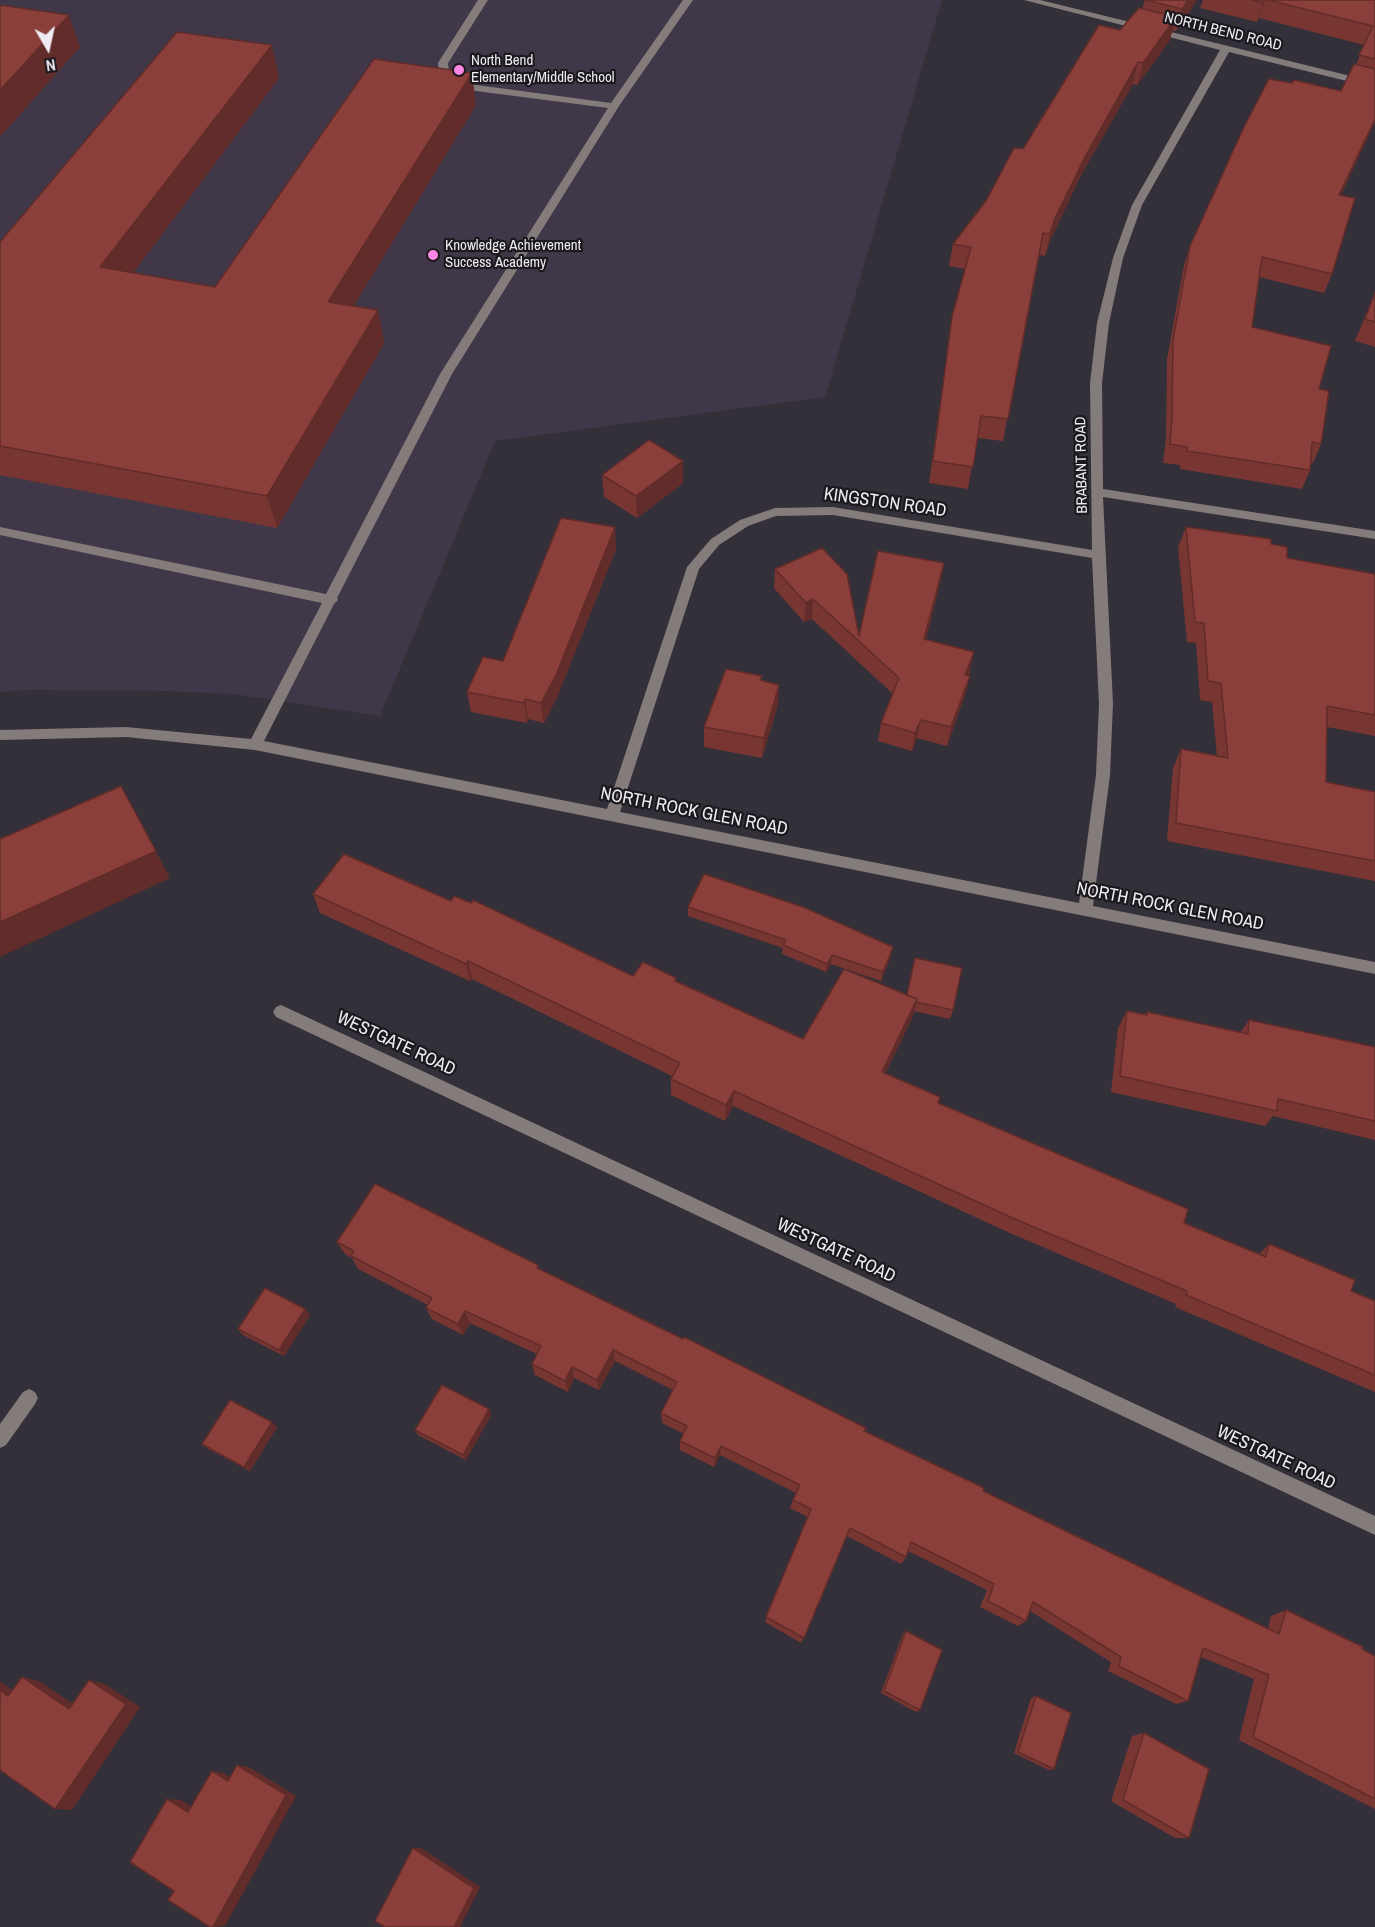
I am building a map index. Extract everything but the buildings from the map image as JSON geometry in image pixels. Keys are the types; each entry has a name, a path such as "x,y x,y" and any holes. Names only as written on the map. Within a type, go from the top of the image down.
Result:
{"street":[{"path":"483,0 443,63 444,72 450,82 468,87 614,106"},
{"path":"255,746 332,600 446,374 614,106 688,0"},
{"name":"NORTH BEND ROAD","path":"1029,0 1375,85"},
{"name":"BRABANT ROAD","path":"1085,910 1103,775 1106,704 1098,555 1096,384 1104,323 1118,258 1137,205 1226,48"},
{"path":"1098,492 1375,535"},
{"name":"KINGSTON ROAD","path":"612,815 693,567 715,542 744,523 775,512 833,511 1098,555"},
{"path":"0,531 332,600"},
{"name":"NORTH ROCK GLEN ROAD","path":"0,735 126,732 255,746 1375,968"},
{"name":"WESTGATE ROAD","path":"280,1012 1375,1526"},
{"path":"0,1439 29,1398"}],"shaded area":[{"name":"Knowledge Achievement Success Academy","path":"0,0 942,0 825,397 495,441 380,716 234,694 164,691 30,690 0,692"}],"place":[{"name":"North Bend Elementary/Middle School","path":"459,70"},
{"name":"Knowledge Achievement Success Academy","path":"433,255"}]}
